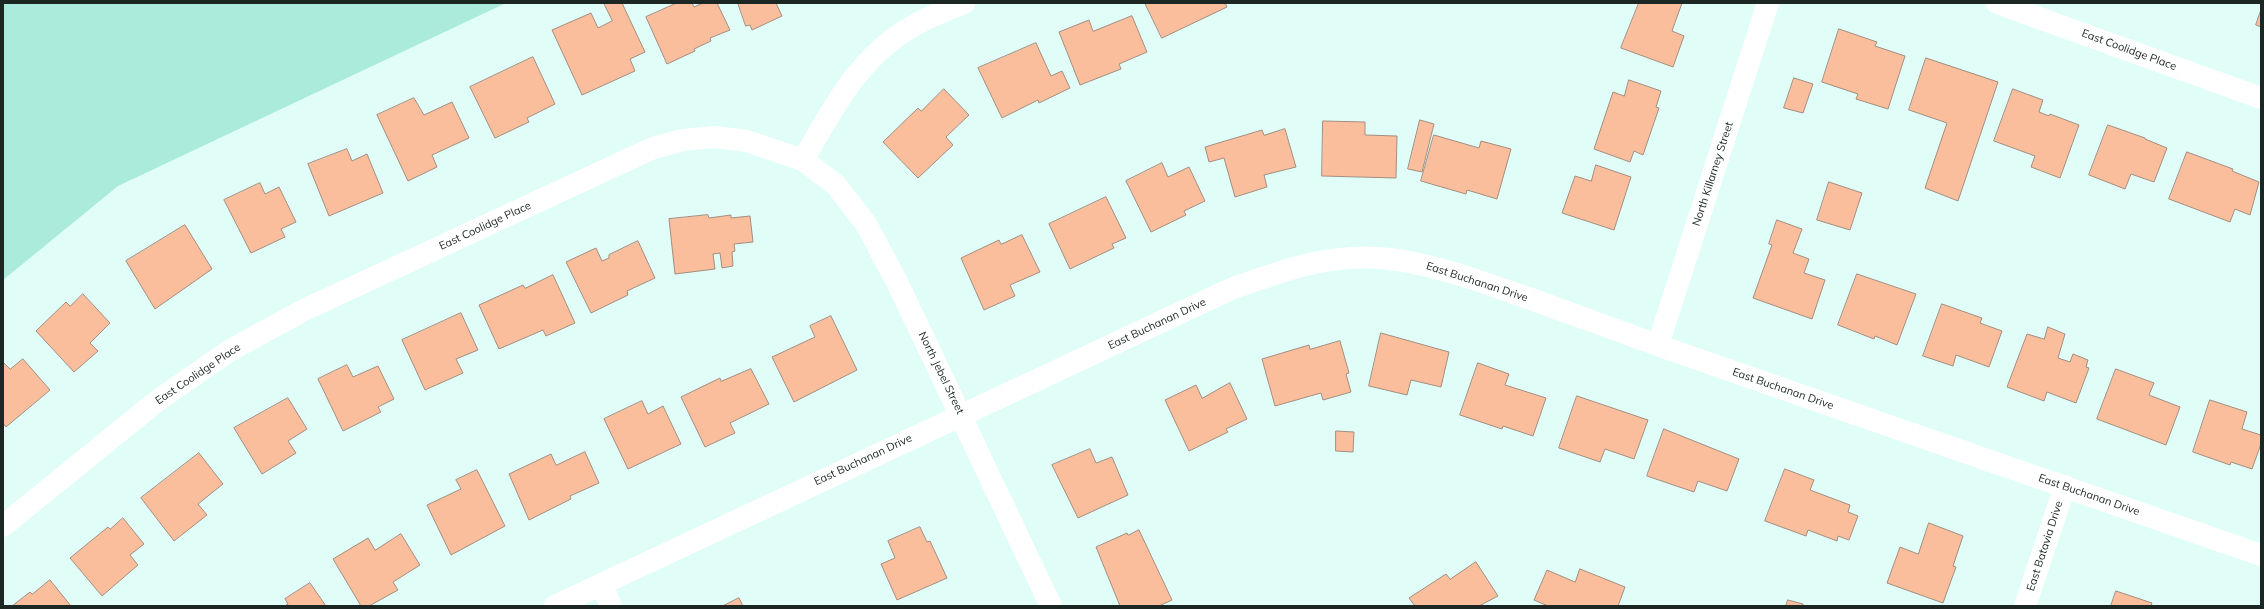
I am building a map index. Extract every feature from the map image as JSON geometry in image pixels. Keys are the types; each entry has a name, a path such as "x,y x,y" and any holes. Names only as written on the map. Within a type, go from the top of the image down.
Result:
{"street":[{"path":"803,160 848,84 867,63 888,43 911,27 964,3"},
{"name":"North Killarney Street","path":"1658,345 1768,3"},
{"name":"East Coolidge Place","path":"1997,3 2261,98"},
{"name":"East Coolidge Place","path":"3,526 157,401 229,351 304,310 653,148 683,140 715,137 747,141 803,160"},
{"name":"North Jebel Street","path":"803,160 836,185 866,224 898,284 961,414 1051,606"},
{"name":"East Buchanan Drive","path":"555,606 961,414 1231,289 1293,267 1324,260 1387,259 1418,264 1480,280 1658,345 2261,555"},
{"name":"East Batavia Drive","path":"2025,606 2064,486"},
{"path":"601,584 611,606"}],"green space":[{"path":"3,3 506,3 118,186 3,280"}],"building":[{"path":"604,3 622,3 645,52 630,59 635,71 582,95 552,30 591,13 598,28 612,21"},
{"path":"677,3 692,3 694,7 703,3 717,3 730,30 710,38 711,41 694,49 695,51 667,64 646,17"},
{"path":"738,3 776,3 782,16 752,30 750,25 746,26"},
{"path":"1145,3 1225,3 1227,7 1162,38"},
{"path":"1639,3 1682,3 1672,31 1684,36 1673,67 1621,48"},
{"path":"2261,10 2261,27 2256,25"},
{"path":"1132,16 1147,52 1119,64 1121,69 1080,85 1059,32 1089,20 1093,31"},
{"path":"1839,29 1877,42 1875,46 1905,56 1888,109 1856,99 1858,94 1822,82"},
{"path":"1036,43 1051,76 1062,71 1070,88 1039,103 1038,100 1002,118 978,68"},
{"path":"533,57 555,104 527,118 529,122 495,138 470,87"},
{"path":"1926,58 1998,82 1958,201 1925,188 1947,123 1909,110"},
{"path":"1794,78 1813,84 1803,113 1784,108"},
{"path":"1629,80 1661,91 1656,107 1659,108 1643,155 1634,151 1630,162 1594,149 1613,92 1624,96"},
{"path":"944,89 969,115 946,137 953,145 918,178 883,142 918,108 921,111"},
{"path":"2013,89 2043,100 2039,112 2049,116 2050,114 2079,125 2060,178 2031,167 2035,156 1994,141"},
{"path":"414,98 424,115 452,102 469,138 432,155 437,167 408,181 377,115"},
{"path":"1420,120 1434,124 1422,172 1408,169"},
{"path":"1323,121 1365,122 1365,135 1397,136 1396,178 1322,176"},
{"path":"2108,125 2145,138 2167,148 2154,182 2131,174 2125,189 2089,175"},
{"path":"1285,129 1296,167 1264,175 1267,187 1235,197 1224,158 1209,162 1205,147 1262,130 1264,135"},
{"path":"1434,135 1479,148 1481,141 1511,149 1497,199 1467,190 1466,194 1421,181"},
{"path":"347,149 352,161 367,154 383,193 329,216 308,164"},
{"path":"2187,152 2233,169 2232,171 2259,182 2250,215 2235,209 2230,222 2169,199"},
{"path":"1162,163 1168,177 1189,167 1205,201 1184,211 1186,215 1151,232 1126,181"},
{"path":"1596,165 1631,177 1614,230 1562,213 1575,176 1591,181"},
{"path":"1829,182 1862,193 1850,230 1817,220"},
{"path":"260,183 265,194 279,187 296,222 281,229 285,237 251,253 224,200"},
{"path":"1106,197 1126,238 1112,244 1114,248 1070,269 1049,224"},
{"path":"708,215 709,218 731,215 731,218 750,216 753,242 734,244 735,251 732,252 733,266 722,268 720,253 713,254 715,269 675,274 669,219"},
{"path":"1777,220 1802,229 1793,253 1809,259 1804,273 1825,280 1812,319 1753,298 1772,245 1769,244"},
{"path":"185,225 212,269 155,309 126,261"},
{"path":"1022,235 1040,272 1010,285 1015,296 984,310 961,258 999,240 1001,244"},
{"path":"638,241 655,278 627,291 628,295 591,313 566,262 596,248 602,261 609,258 609,255"},
{"path":"1857,274 1916,294 1897,345 1875,336 1874,339 1838,325"},
{"path":"553,275 575,323 546,336 543,330 499,349 479,305 523,285 525,288"},
{"path":"83,294 110,323 90,343 98,351 74,372 36,331 66,302 70,306"},
{"path":"1942,304 1982,318 1980,323 2002,331 1989,367 1956,355 1953,366 1923,356"},
{"path":"461,313 478,350 456,359 463,373 425,390 402,340"},
{"path":"831,316 857,370 794,402 772,357 815,337 810,326"},
{"path":"2048,327 2065,334 2058,358 2070,362 2073,354 2088,360 2086,367 2089,368 2076,403 2047,392 2044,401 2007,387 2027,334 2044,339"},
{"path":"1381,333 1449,352 1441,387 1411,380 1407,395 1369,386"},
{"path":"1340,341 1349,373 1346,374 1351,392 1323,400 1321,393 1275,406 1262,359 1309,345 1310,349"},
{"path":"23,359 50,390 6,427 3,423 3,362 10,369"},
{"path":"1478,363 1509,374 1505,385 1546,398 1533,436 1503,426 1502,429 1460,415"},
{"path":"347,365 353,377 378,366 394,399 378,407 381,412 343,431 318,379"},
{"path":"751,369 769,404 730,423 735,433 705,447 681,397 720,378 721,381"},
{"path":"2116,369 2154,383 2149,395 2180,407 2166,445 2097,419"},
{"path":"1230,383 1247,419 1226,429 1228,432 1189,451 1165,400 1196,385 1202,398"},
{"path":"1577,396 1648,420 1634,459 1605,449 1600,462 1559,448"},
{"path":"288,398 307,429 288,441 296,453 262,474 234,428"},
{"path":"2210,400 2247,412 2242,429 2261,435 2261,444 2252,469 2231,462 2230,465 2193,452"},
{"path":"642,401 648,414 663,406 681,444 628,469 604,419"},
{"path":"1664,429 1739,459 1727,491 1698,481 1694,492 1647,476"},
{"path":"1336,431 1354,432 1353,452 1336,451"},
{"path":"1090,449 1096,463 1112,457 1128,495 1078,518 1052,465"},
{"path":"585,452 599,483 570,496 571,499 529,520 509,474 551,454 556,465"},
{"path":"199,453 223,484 198,504 207,515 174,541 141,498"},
{"path":"1785,469 1814,480 1810,490 1850,505 1848,512 1858,516 1849,540 1838,536 1837,541 1808,530 1806,536 1765,521"},
{"path":"477,470 505,526 451,555 427,505 461,489 456,480"},
{"path":"123,518 144,544 130,555 138,565 102,596 70,558 108,527 110,529"},
{"path":"1929,523 1963,536 1953,566 1956,567 1943,603 1887,583 1900,547 1918,554"},
{"path":"920,527 927,542 930,541 947,578 897,600 881,564 895,558 888,541"},
{"path":"1139,530 1172,600 1159,606 1120,606 1096,547 1127,533 1128,535"},
{"path":"401,534 420,565 393,582 398,590 369,606 361,606 333,559 368,538 375,550"},
{"path":"1476,562 1498,596 1479,606 1415,606 1409,598 1446,574 1450,579"},
{"path":"1580,569 1625,587 1618,606 1548,606 1534,600 1547,570 1575,582"},
{"path":"50,580 71,606 12,606 30,592 32,594"},
{"path":"310,583 326,606 285,606 288,604 285,599"},
{"path":"2116,591 2152,603 2151,606 2111,606"},
{"path":"739,598 743,606 723,606"},
{"path":"1788,600 1803,604 1803,606 1786,606"}]}
